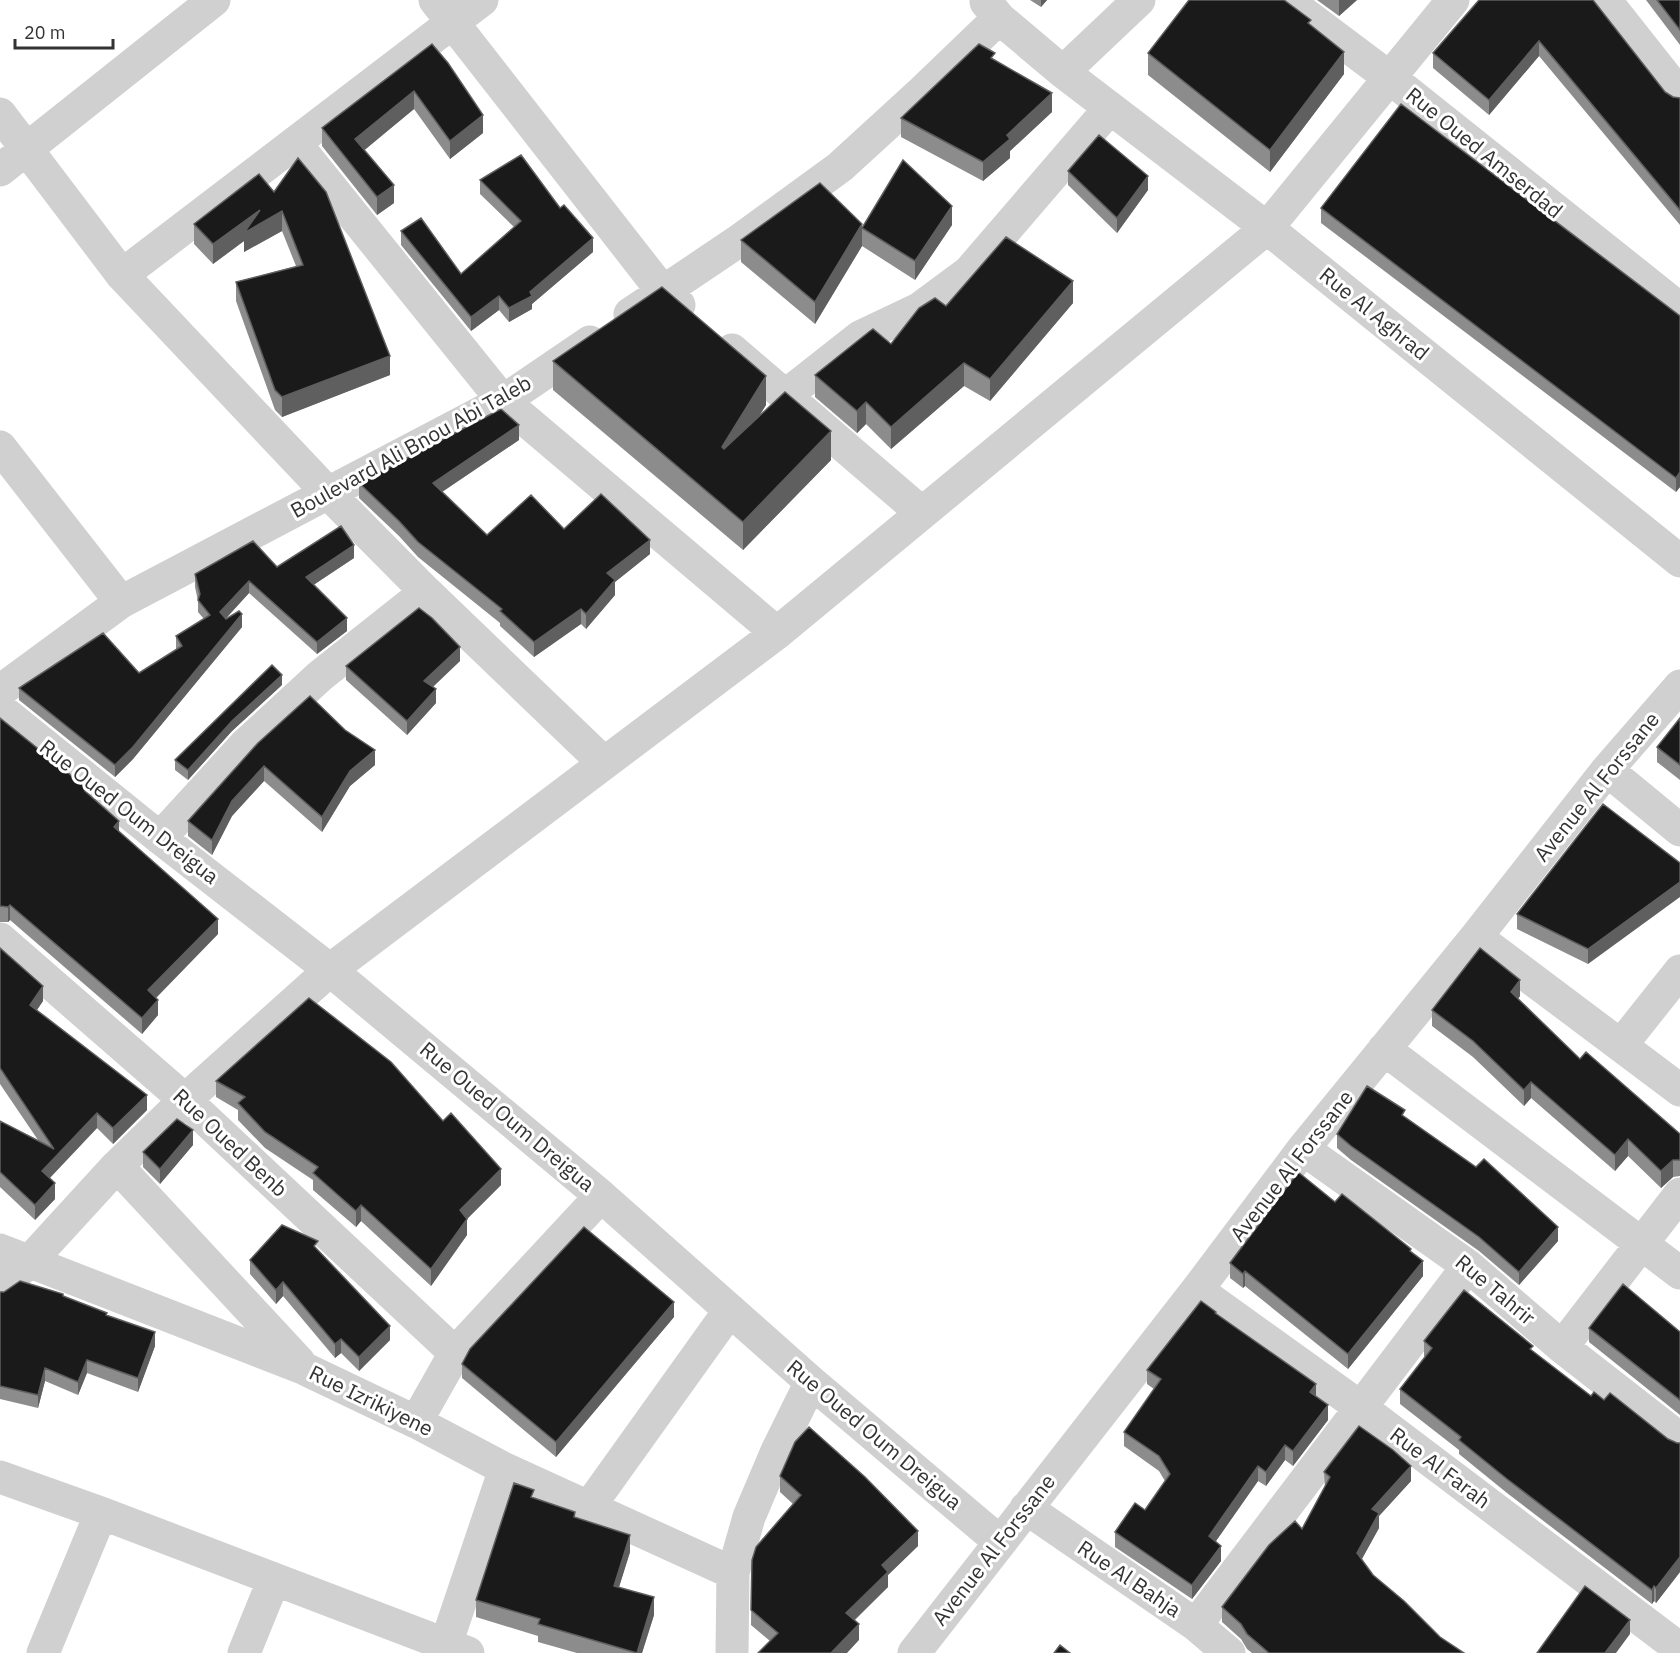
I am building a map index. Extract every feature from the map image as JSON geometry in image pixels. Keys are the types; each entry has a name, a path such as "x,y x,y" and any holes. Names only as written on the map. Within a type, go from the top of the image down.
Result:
{"street":[{"path":"0,170 214,0"},
{"path":"123,275 295,143 444,11 482,0"},
{"path":"1063,72 1139,0"},
{"name":"Rue Oued Amserdad","path":"1286,0 1390,78 1680,309"},
{"path":"0,1287 30,1260 117,1166 185,1100 330,970 777,633 1268,228 1453,0"},
{"path":"1605,0 1680,95"},
{"name":"Rue Al Aghrad","path":"992,9 1063,72 1268,228 1675,547"},
{"name":"Boulevard Ali Bnou Abi Taleb","path":"0,691 121,602 503,401 737,242 840,167 922,92 992,9"},
{"path":"444,11 663,292 922,513"},
{"path":"785,396 860,338 919,309 969,272 1110,108"},
{"path":"0,114 123,275 328,493 426,592 604,762"},
{"path":"295,143 503,401 777,633"},
{"path":"0,447 121,602"},
{"path":"160,838 245,745 320,676 426,592"},
{"name":"Avenue Al Forssane","path":"921,1651 1000,1542 1197,1290 1303,1149 1476,937 1607,770 1680,686"},
{"name":"Rue Oued Oum Dreigua","path":"0,709 160,838 330,970 601,1196 811,1382 1000,1542"},
{"path":"1607,770 1680,830"},
{"path":"1476,937 1622,1044 1680,1090"},
{"name":"Rue Oued Benb","path":"0,939 185,1100 455,1353"},
{"path":"1622,1044 1680,971"},
{"path":"1384,1049 1680,1273"},
{"name":"Rue Tahrir","path":"1303,1149 1467,1266 1563,1347 1680,1439"},
{"path":"117,1166 305,1368"},
{"path":"1563,1347 1680,1194"},
{"path":"416,1422 455,1353 601,1196"},
{"name":"Rue Izrikiyene","path":"0,1250 305,1368 416,1422 505,1469 733,1573"},
{"path":"1196,1625 1467,1266"},
{"name":"Rue Al Farah","path":"1197,1290 1360,1407 1678,1648"},
{"path":"589,1507 730,1310"},
{"path":"732,1653 733,1573 749,1517 777,1450 811,1382"},
{"path":"0,1477 274,1579 453,1650 505,1469"},
{"name":"Rue Al Bahja","path":"1026,1508 1196,1625 1229,1653"},
{"path":"43,1653 101,1513"},
{"path":"244,1653 274,1579"}],"building":[{"path":"1189,0 1284,0 1311,20 1308,23 1344,52 1270,150 1148,53"},
{"path":"1479,0 1593,0 1665,92 1680,98 1680,210 1539,41 1489,100 1433,53"},
{"path":"1657,0 1680,0 1680,30"},
{"path":"432,44 448,63 483,115 450,141 414,91 355,139 394,185 377,197 322,128"},
{"path":"979,44 995,53 991,58 1052,93 1007,135 1010,139 983,162 901,118"},
{"path":"1401,104 1680,316 1680,472 1676,478 1321,208"},
{"path":"1099,135 1148,176 1117,218 1068,171"},
{"path":"521,155 560,208 564,205 593,238 530,292 532,296 509,308 499,296 471,317 401,231 421,218 461,274 521,221 480,180"},
{"path":"298,158 326,192 390,356 282,397 275,390 236,282 303,265 282,211 244,233 260,210 213,244 194,224 259,174 274,192"},
{"path":"903,160 952,206 915,261 862,228"},
{"path":"820,183 862,224 815,302 741,240"},
{"path":"1006,237 1073,281 990,379 964,363 891,427 866,402 857,411 815,375 873,329 891,344 919,308 935,298 946,306"},
{"path":"662,287 766,376 722,447 724,449 785,392 831,431 743,522 553,361"},
{"path":"501,409 519,425 433,483 487,535 531,495 564,529 601,494 650,540 607,573 615,580 586,614 581,609 534,642 500,611 502,609 418,542 359,483"},
{"path":"341,526 354,545 306,577 347,618 317,642 249,581 220,612 226,619 239,611 242,614 133,747 115,765 19,688 103,633 139,673 182,646 176,636 210,615 198,600 200,594 195,574 253,541 277,567"},
{"path":"419,608 460,647 424,681 436,689 407,721 346,666"},
{"path":"272,665 282,675 232,721 188,770 175,760"},
{"path":"310,696 345,730 375,750 350,771 322,817 264,766 232,801 212,840 188,821 258,743"},
{"path":"0,718 88,789 85,791 119,821 114,827 218,919 148,990 158,1000 142,1018 10,905 0,906"},
{"path":"1680,718 1680,765 1657,747"},
{"path":"1603,804 1680,863 1680,882 1588,949 1517,914"},
{"path":"0,948 43,986 30,1005 147,1095 113,1128 97,1113 42,1171 55,1183 35,1205 0,1172 0,1121 54,1149 0,1068"},
{"path":"1480,948 1520,980 1511,992 1580,1059 1586,1052 1680,1134 1680,1160 1673,1160 1661,1171 1628,1139 1615,1155 1531,1082 1524,1090 1473,1041 1432,1010"},
{"path":"309,998 391,1062 443,1121 451,1113 501,1169 460,1210 467,1219 431,1269 361,1205 356,1211 313,1173 318,1167 265,1132 238,1103 245,1097 216,1081"},
{"path":"1367,1086 1405,1110 1402,1115 1476,1167 1484,1159 1558,1227 1519,1272 1479,1237 1337,1134"},
{"path":"177,1119 193,1130 160,1169 143,1152"},
{"path":"1298,1172 1335,1202 1342,1194 1423,1261 1348,1354 1245,1271 1243,1274 1230,1263"},
{"path":"282,1225 318,1241 314,1246 390,1326 359,1357 341,1339 335,1344 283,1282 276,1290 250,1260"},
{"path":"584,1227 674,1302 556,1442 462,1364 470,1349"},
{"path":"20,1281 63,1294 63,1296 107,1313 106,1315 155,1332 138,1378 87,1360 78,1382 45,1368 38,1395 0,1386 0,1292 4,1292"},
{"path":"1623,1284 1680,1332 1680,1400 1589,1328"},
{"path":"1464,1290 1533,1346 1530,1349 1591,1396 1594,1392 1604,1400 1610,1393 1668,1439 1680,1443 1680,1557 1656,1588 1654,1586 1652,1590 1507,1479 1459,1440 1461,1437 1400,1389 1432,1348 1424,1341"},
{"path":"1201,1301 1316,1384 1310,1392 1328,1405 1293,1451 1285,1445 1266,1472 1258,1466 1209,1536 1221,1546 1192,1585 1115,1532 1135,1503 1145,1510 1170,1474 1159,1456 1124,1432 1161,1379 1147,1370"},
{"path":"1359,1426 1411,1466 1372,1509 1379,1513 1357,1553 1373,1575 1404,1601 1440,1637 1464,1653 1269,1653 1247,1634 1241,1624 1222,1607 1269,1545 1295,1521 1302,1529 1330,1477 1324,1472"},
{"path":"809,1427 865,1477 918,1531 882,1565 888,1572 846,1613 859,1624 831,1653 758,1653 778,1633 751,1610 752,1560 756,1547 801,1495 780,1476 795,1442"},
{"path":"514,1483 534,1490 531,1497 575,1512 574,1517 630,1535 614,1586 654,1597 637,1653 538,1624 540,1619 476,1600"},
{"path":"1585,1586 1630,1620 1605,1653 1537,1653"},
{"path":"1060,1645 1070,1653 1054,1653"}]}
